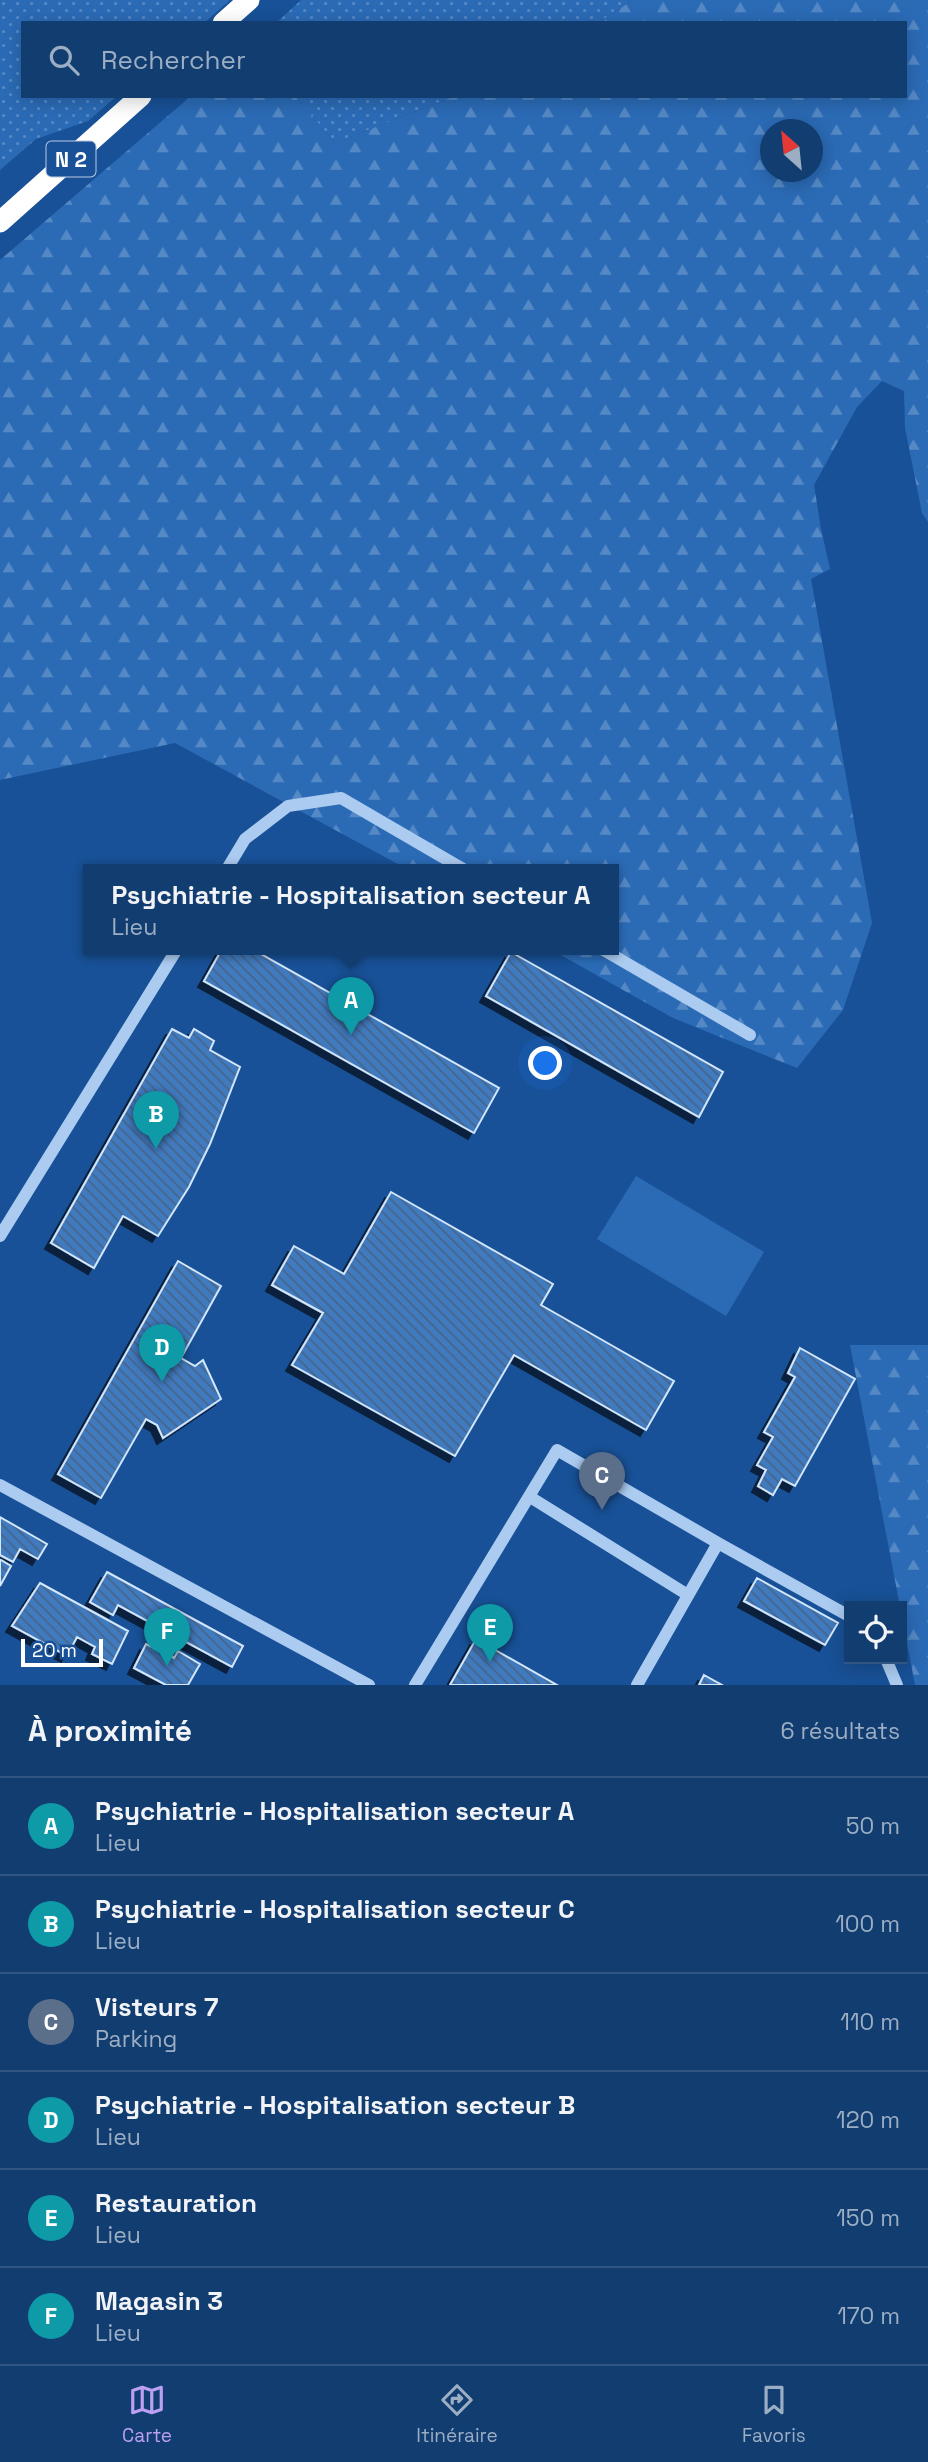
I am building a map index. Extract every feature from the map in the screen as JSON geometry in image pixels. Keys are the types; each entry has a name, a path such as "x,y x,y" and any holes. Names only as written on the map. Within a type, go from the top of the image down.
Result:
{"highway":[{"path":"225,21 249,0"},
{"name":"N 2","path":"0,222 139,98"}],"lane":[{"path":"230,864 246,839 288,806 341,798 454,864"},
{"path":"0,1236 173,955"},
{"path":"612,955 750,1035"},
{"path":"415,1685 557,1450 844,1612"},
{"path":"0,1485 369,1685"},
{"path":"530,1497 688,1595"},
{"path":"637,1685 718,1543"},
{"path":"888,1664 897,1685"}],"green space":[{"path":"0,0 230,0 206,21 21,21 21,98 115,98 88,121 36,139 0,170"},
{"path":"301,0 633,0 601,21 278,21"},
{"path":"633,0 928,0 928,522 922,513 905,428 904,391 882,381 857,407 814,485 830,569 811,579 872,923 843,1010 797,1068 673,1018 561,955 619,955 619,864 398,864 175,743 0,780 0,260 189,98 297,98 335,143 450,98 907,98 907,21 601,21"},
{"path":"297,98 450,98 335,143"},
{"path":"636,1176 764,1252 726,1316 597,1239"},
{"path":"850,1345 928,1345 928,1685 915,1685 907,1643 907,1601 899,1601"}],"building":[{"path":"219,955 263,955 499,1088 474,1133 204,981"},
{"path":"509,955 516,955 723,1072 699,1117 486,996"},
{"path":"172,1029 189,1038 194,1029 214,1041 210,1050 240,1067 210,1144 189,1187 158,1236 123,1216 94,1268 51,1243"},
{"path":"391,1192 553,1284 541,1305 674,1381 646,1430 514,1355 455,1456 292,1365 323,1313 272,1285 294,1246 344,1274"},
{"path":"178,1261 221,1286 181,1358 195,1366 203,1360 221,1399 163,1438 157,1425 146,1419 101,1498 58,1474"},
{"path":"800,1348 855,1379 795,1486 782,1479 773,1495 758,1486 766,1470 757,1465 773,1437 764,1432 795,1377 788,1373"},
{"path":"0,1517 47,1544 38,1559 20,1549 13,1562 0,1555"},
{"path":"0,1561 11,1566 0,1586"},
{"path":"107,1572 243,1646 232,1667 118,1605 113,1615 90,1602"},
{"path":"757,1578 838,1623 825,1645 744,1601"},
{"path":"40,1583 128,1631 112,1664 92,1654 95,1647 77,1637 67,1656 12,1626"},
{"path":"476,1639 557,1685 450,1685"},
{"path":"146,1644 174,1658 178,1651 200,1664 188,1685 166,1685 134,1668"},
{"path":"704,1675 722,1685 699,1685"}],"place":[{"name":"Psychiatrie - Hospitalisation secteur A","path":"351,1035"},
{"name":"Psychiatrie - Hospitalisation secteur C","path":"156,1149"},
{"name":"Psychiatrie - Hospitalisation secteur B","path":"162,1382"},
{"name":"Visteurs 7","path":"602,1510"},
{"name":"Restauration","path":"490,1662"},
{"name":"Magasin 3","path":"167,1666"}]}
